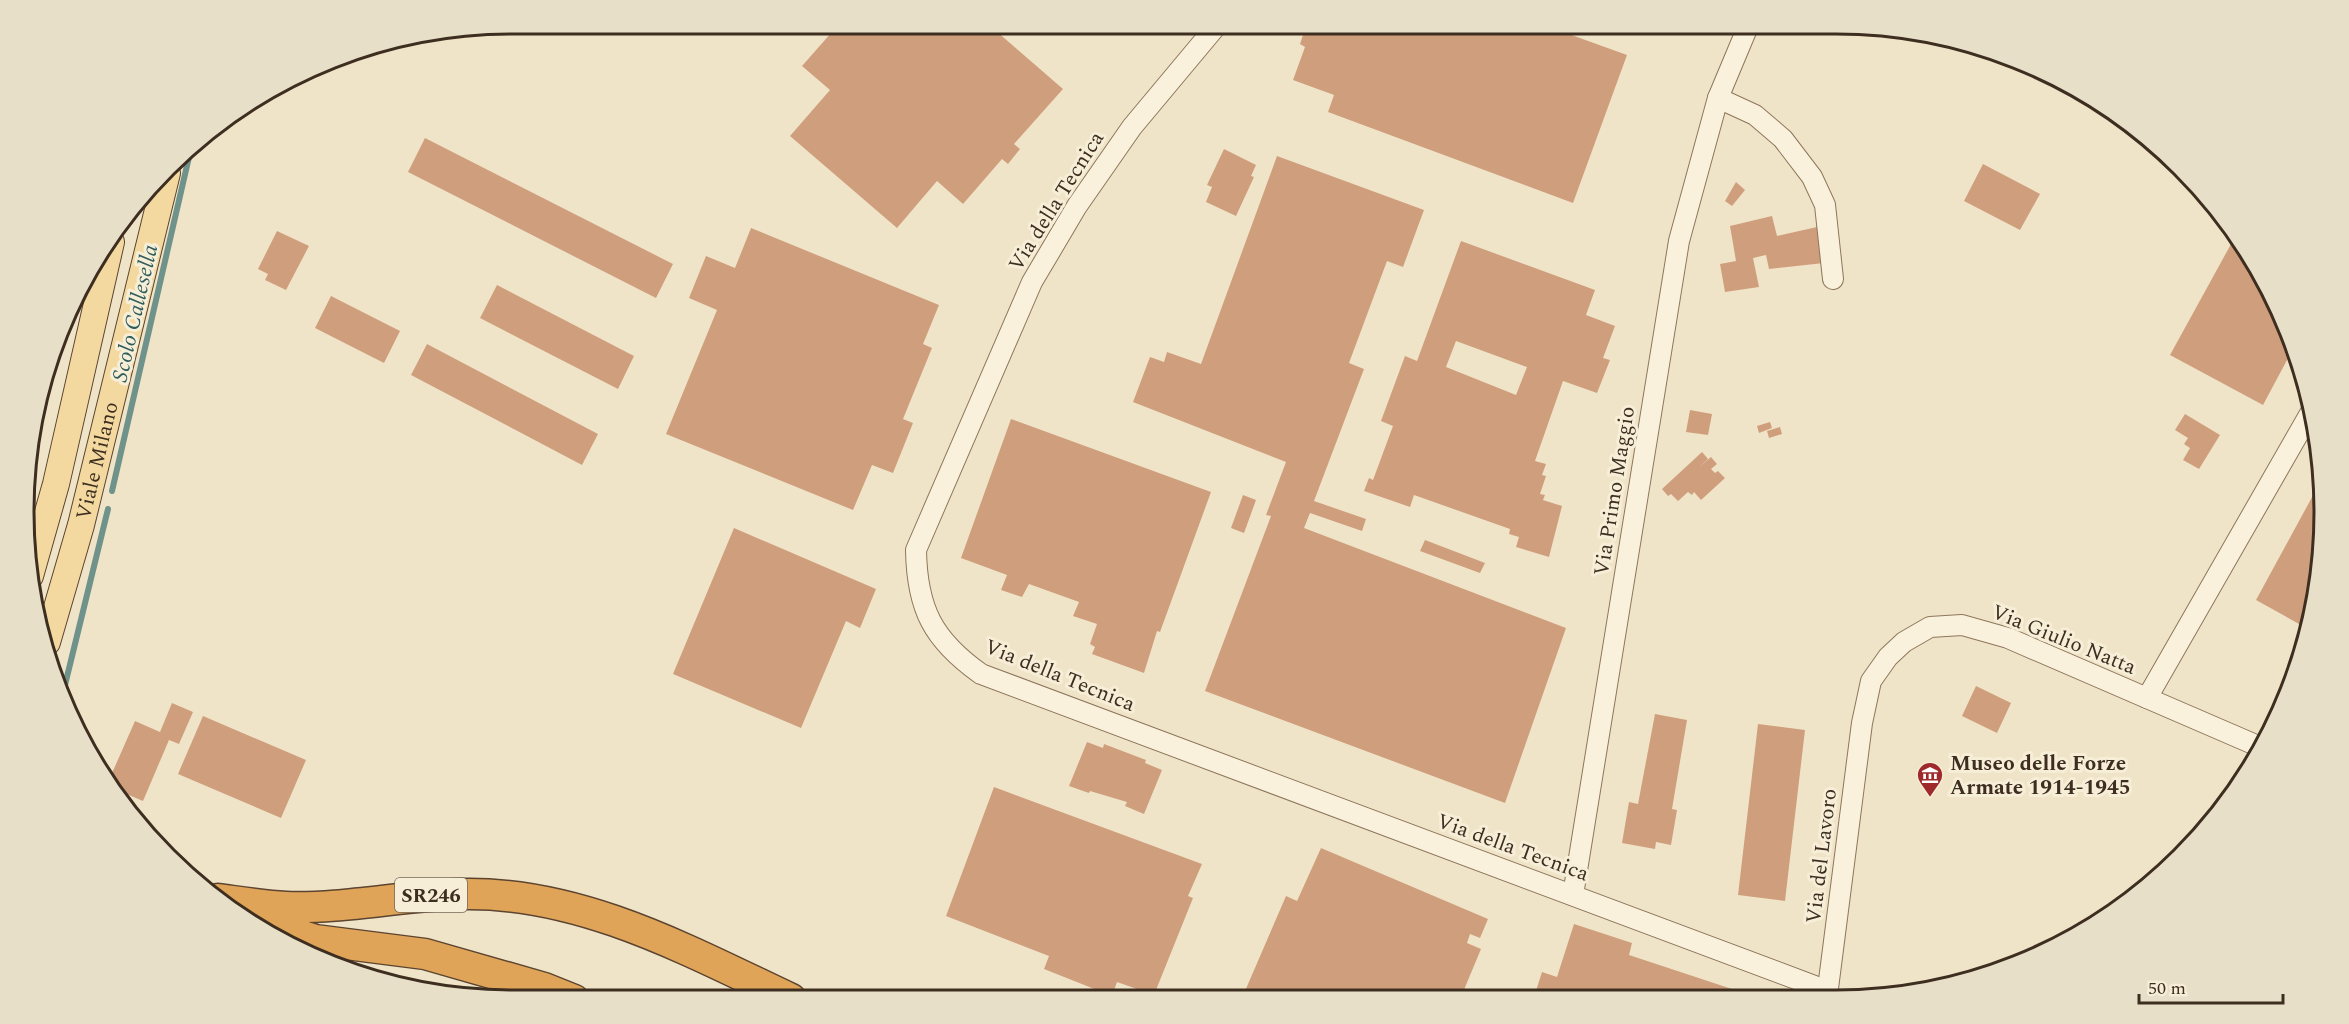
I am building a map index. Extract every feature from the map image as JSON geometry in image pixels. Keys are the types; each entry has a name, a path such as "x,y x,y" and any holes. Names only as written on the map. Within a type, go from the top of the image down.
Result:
{"highway":[{"name":"SR246","path":"235,901 287,907 465,894 528,898 585,910 640,931 771,990"},
{"path":"273,926 315,940 425,954 551,990"}],"main road":[{"name":"Viale Milano","path":"50,631 81,525 164,185"},
{"name":"Viale Milano","path":"37,552 56,484 107,259"}],"street":[{"name":"Via della Tecnica","path":"1210,34 1132,126 1077,206 1032,282 916,550 916,574 924,607 936,632 959,658 981,674 1820,990"},
{"name":"Via Primo Maggio","path":"1573,895 1679,241 1718,98 1745,34"},
{"path":"1718,98 1755,115 1783,139 1812,177 1825,205 1833,279"},
{"path":"2147,698 2305,422"},
{"name":"Via Giulio Natta","path":"1862,723 1871,681 1888,657 1904,642 1930,627 1962,625 2008,638 2254,744"},
{"name":"Via del Lavoro","path":"1828,990 1862,723"}],"building":[{"path":"830,34 1000,34 1063,89 1014,144 1020,149 1008,164 1002,159 963,204 937,181 897,228 790,136 830,90 802,66"},
{"path":"1303,34 1569,34 1627,55 1573,203 1328,112 1334,95 1293,80 1305,47 1300,44"},
{"path":"425,138 673,264 656,298 408,172"},
{"path":"1224,149 1256,165 1251,176 1254,177 1236,216 1206,202 1212,187 1207,185"},
{"path":"1277,156 1424,210 1403,267 1387,261 1349,363 1364,369 1314,501 1366,519 1362,531 1310,513 1304,528 1566,628 1505,803 1205,691 1271,516 1266,515 1286,462 1133,402 1150,357 1164,362 1167,352 1201,364"},
{"path":"1983,164 2040,194 2020,230 1964,201"},
{"path":"1736,182 1745,190 1732,206 1725,201"},
{"path":"1772,216 1777,236 1817,227 1824,263 1769,269 1766,255 1753,258 1759,287 1725,292 1720,264 1736,261 1730,226"},
{"path":"751,228 939,305 923,344 932,348 903,419 913,423 893,473 872,465 853,510 666,434 717,310 689,298 706,256 735,268"},
{"path":"277,231 309,246 286,290 265,280 268,274 258,269"},
{"path":"1461,241 1595,290 1586,315 1615,326 1603,358 1610,360 1597,393 1563,381 1535,461 1546,464 1542,475 1546,476 1540,494 1545,495 1543,500 1562,506 1549,557 1516,547 1519,537 1509,534 1510,529 1414,495 1410,507 1364,491 1369,478 1373,480 1393,426 1381,421 1405,356 1417,361","holes":["1456,341 1527,367 1516,395 1446,367"]},
{"path":"2231,243 2251,273 2265,301 2288,357 2263,405 2170,355"},
{"path":"497,285 634,356 618,389 480,318"},
{"path":"331,296 400,331 384,363 315,328"},
{"path":"427,344 598,434 582,465 411,375"},
{"path":"1690,410 1712,414 1708,435 1686,432"},
{"path":"2185,414 2220,435 2199,469 2183,460 2190,448 2184,444 2188,438 2175,430"},
{"path":"1011,419 1211,492 1160,632 1157,631 1144,673 1092,654 1095,647 1090,644 1097,624 1073,616 1079,602 1029,584 1022,597 1001,590 1007,575 961,558"},
{"path":"1770,422 1772,428 1759,433 1757,426"},
{"path":"1780,427 1782,434 1769,438 1767,431"},
{"path":"1702,452 1708,459 1698,468 1711,457 1717,464 1711,469 1715,473 1718,471 1725,478 1701,500 1694,492 1692,495 1688,492 1678,501 1671,494 1668,496 1662,489"},
{"path":"1243,495 1256,500 1244,533 1231,528"},
{"path":"2313,495 2310,574 2301,625 2256,600"},
{"path":"734,528 876,589 860,628 846,621 801,728 673,674"},
{"path":"1425,540 1485,563 1480,573 1420,551"},
{"path":"1976,686 2011,703 1997,733 1962,716"},
{"path":"172,703 193,712 179,744 169,740 143,801 127,794 112,773 135,721 160,732"},
{"path":"1655,714 1687,720 1672,809 1677,810 1671,845 1656,842 1655,849 1622,843 1629,802 1638,804"},
{"path":"203,716 306,760 281,818 178,774"},
{"path":"1758,724 1805,730 1785,901 1738,895"},
{"path":"1087,742 1103,748 1104,744 1146,760 1145,763 1162,770 1144,814 1125,806 1127,802 1069,786"},
{"path":"994,787 1202,864 1188,896 1193,898 1156,990 1140,990 1117,982 1114,990 1097,990 1044,969 1049,956 946,916"},
{"path":"1321,848 1488,919 1480,938 1470,934 1467,943 1481,949 1464,990 1245,990 1286,896 1297,901"},
{"path":"1574,924 1632,943 1629,955 1735,990 1536,990 1542,972 1557,977"}],"waterway":[{"name":"Scolo Callesella","path":"112,491 188,161"},
{"name":"Scolo Callesella","path":"66,681 108,509"}],"place":[{"name":"Museo delle Forze Armate 1914-1945","path":"1930,798"}]}
